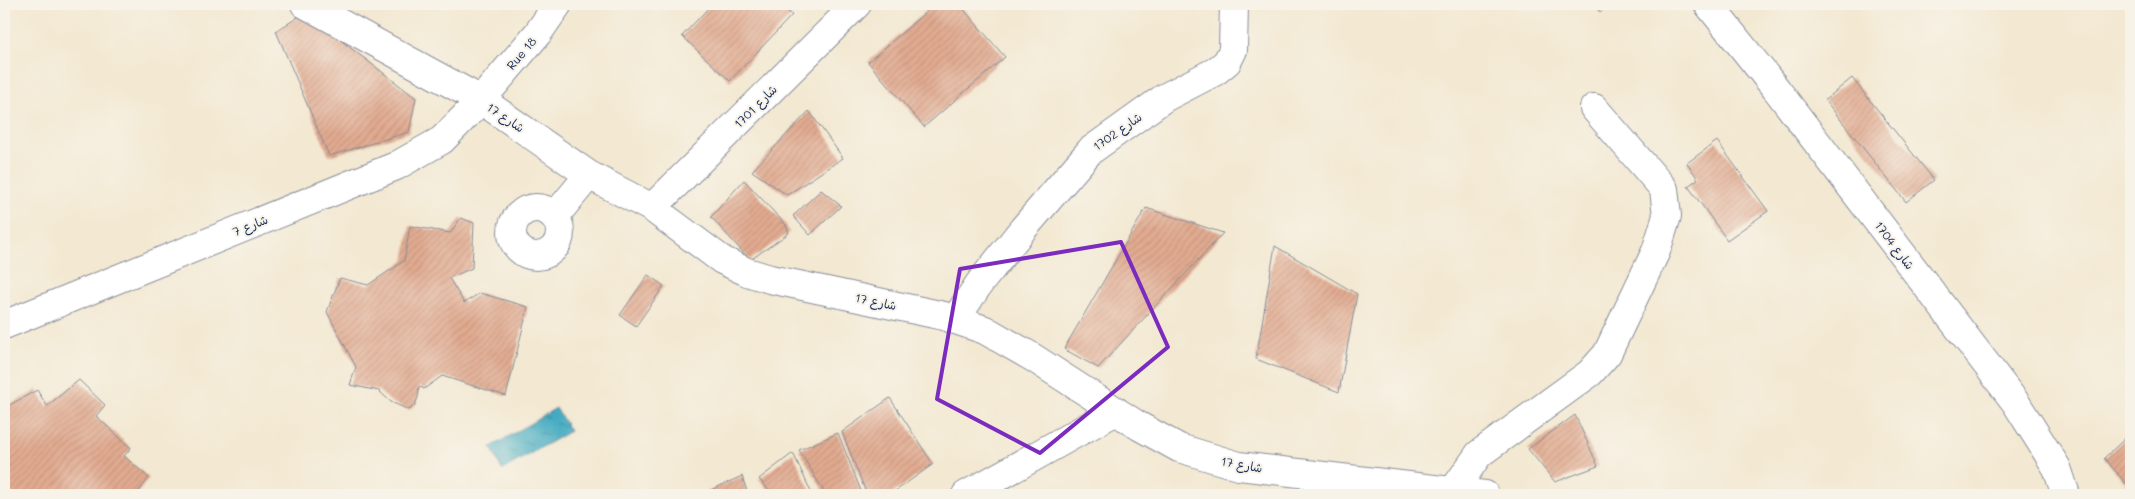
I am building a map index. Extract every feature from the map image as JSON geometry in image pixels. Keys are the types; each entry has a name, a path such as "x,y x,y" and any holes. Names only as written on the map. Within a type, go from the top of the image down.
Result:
{"street":[{"name":"شارع 17","path":"305,4 482,100 589,175 652,208 722,260 747,272 770,279 898,306 955,320 985,330 1139,426 1179,448 1239,466 1485,495"},
{"name":"Rue 18","path":"482,100 538,33 558,4"},
{"name":"شارع 1701","path":"652,208 857,4"},
{"name":"شارع 1702","path":"955,320 979,284 1090,151 1164,98 1216,71 1227,62 1234,50 1234,4"},
{"name":"شارع 1704","path":"1708,4 1777,90 2016,403 2057,468 2066,495"},
{"name":"شارع 7","path":"4,325 396,166 442,140 482,100"},
{"path":"1453,491 1479,454 1590,373 1607,354 1656,251 1667,216 1664,189 1594,108"},
{"path":"555,216 589,175"},
{"path":"966,495 1116,410"}],"highlighted area":[{"path":"1121,242 1168,347 1040,453 937,399 960,269"}],"water":[{"path":"556,408 570,431 502,470 491,447"}],"building":[{"path":"712,4 779,4 792,15 730,81 682,36"},
{"path":"935,4 959,4 1005,57 924,127 868,62"},
{"path":"1593,4 1610,4 1600,12"},
{"path":"305,13 416,98 409,132 329,156 276,31"},
{"path":"1852,78 1934,180 1906,202 1825,100"},
{"path":"809,111 843,158 787,195 752,171"},
{"path":"1717,141 1768,211 1727,240 1688,186 1698,179 1687,163"},
{"path":"744,180 786,225 789,233 750,260 711,217"},
{"path":"821,190 841,206 810,235 793,216"},
{"path":"1146,208 1223,233 1098,368 1064,349"},
{"path":"461,218 474,223 472,268 449,278 464,303 480,293 528,307 506,396 442,376 424,389 419,386 415,405 409,410 391,402 379,391 350,385 356,367 327,312 340,278 368,285 404,261 410,226 450,233"},
{"path":"1275,246 1357,294 1339,392 1256,359"},
{"path":"648,275 664,286 636,326 620,315"},
{"path":"79,380 105,405 96,416 131,448 124,456 149,478 136,495 101,495 98,493 96,495 4,495 4,408 37,390 47,406"},
{"path":"890,398 933,464 890,495 867,495 842,432"},
{"path":"1575,415 1598,466 1555,482 1528,449"},
{"path":"838,433 861,491 856,495 826,495 799,450"},
{"path":"2131,433 2131,489 2104,458"},
{"path":"793,453 812,494 773,495 759,479"},
{"path":"742,476 748,495 700,495"}]}
